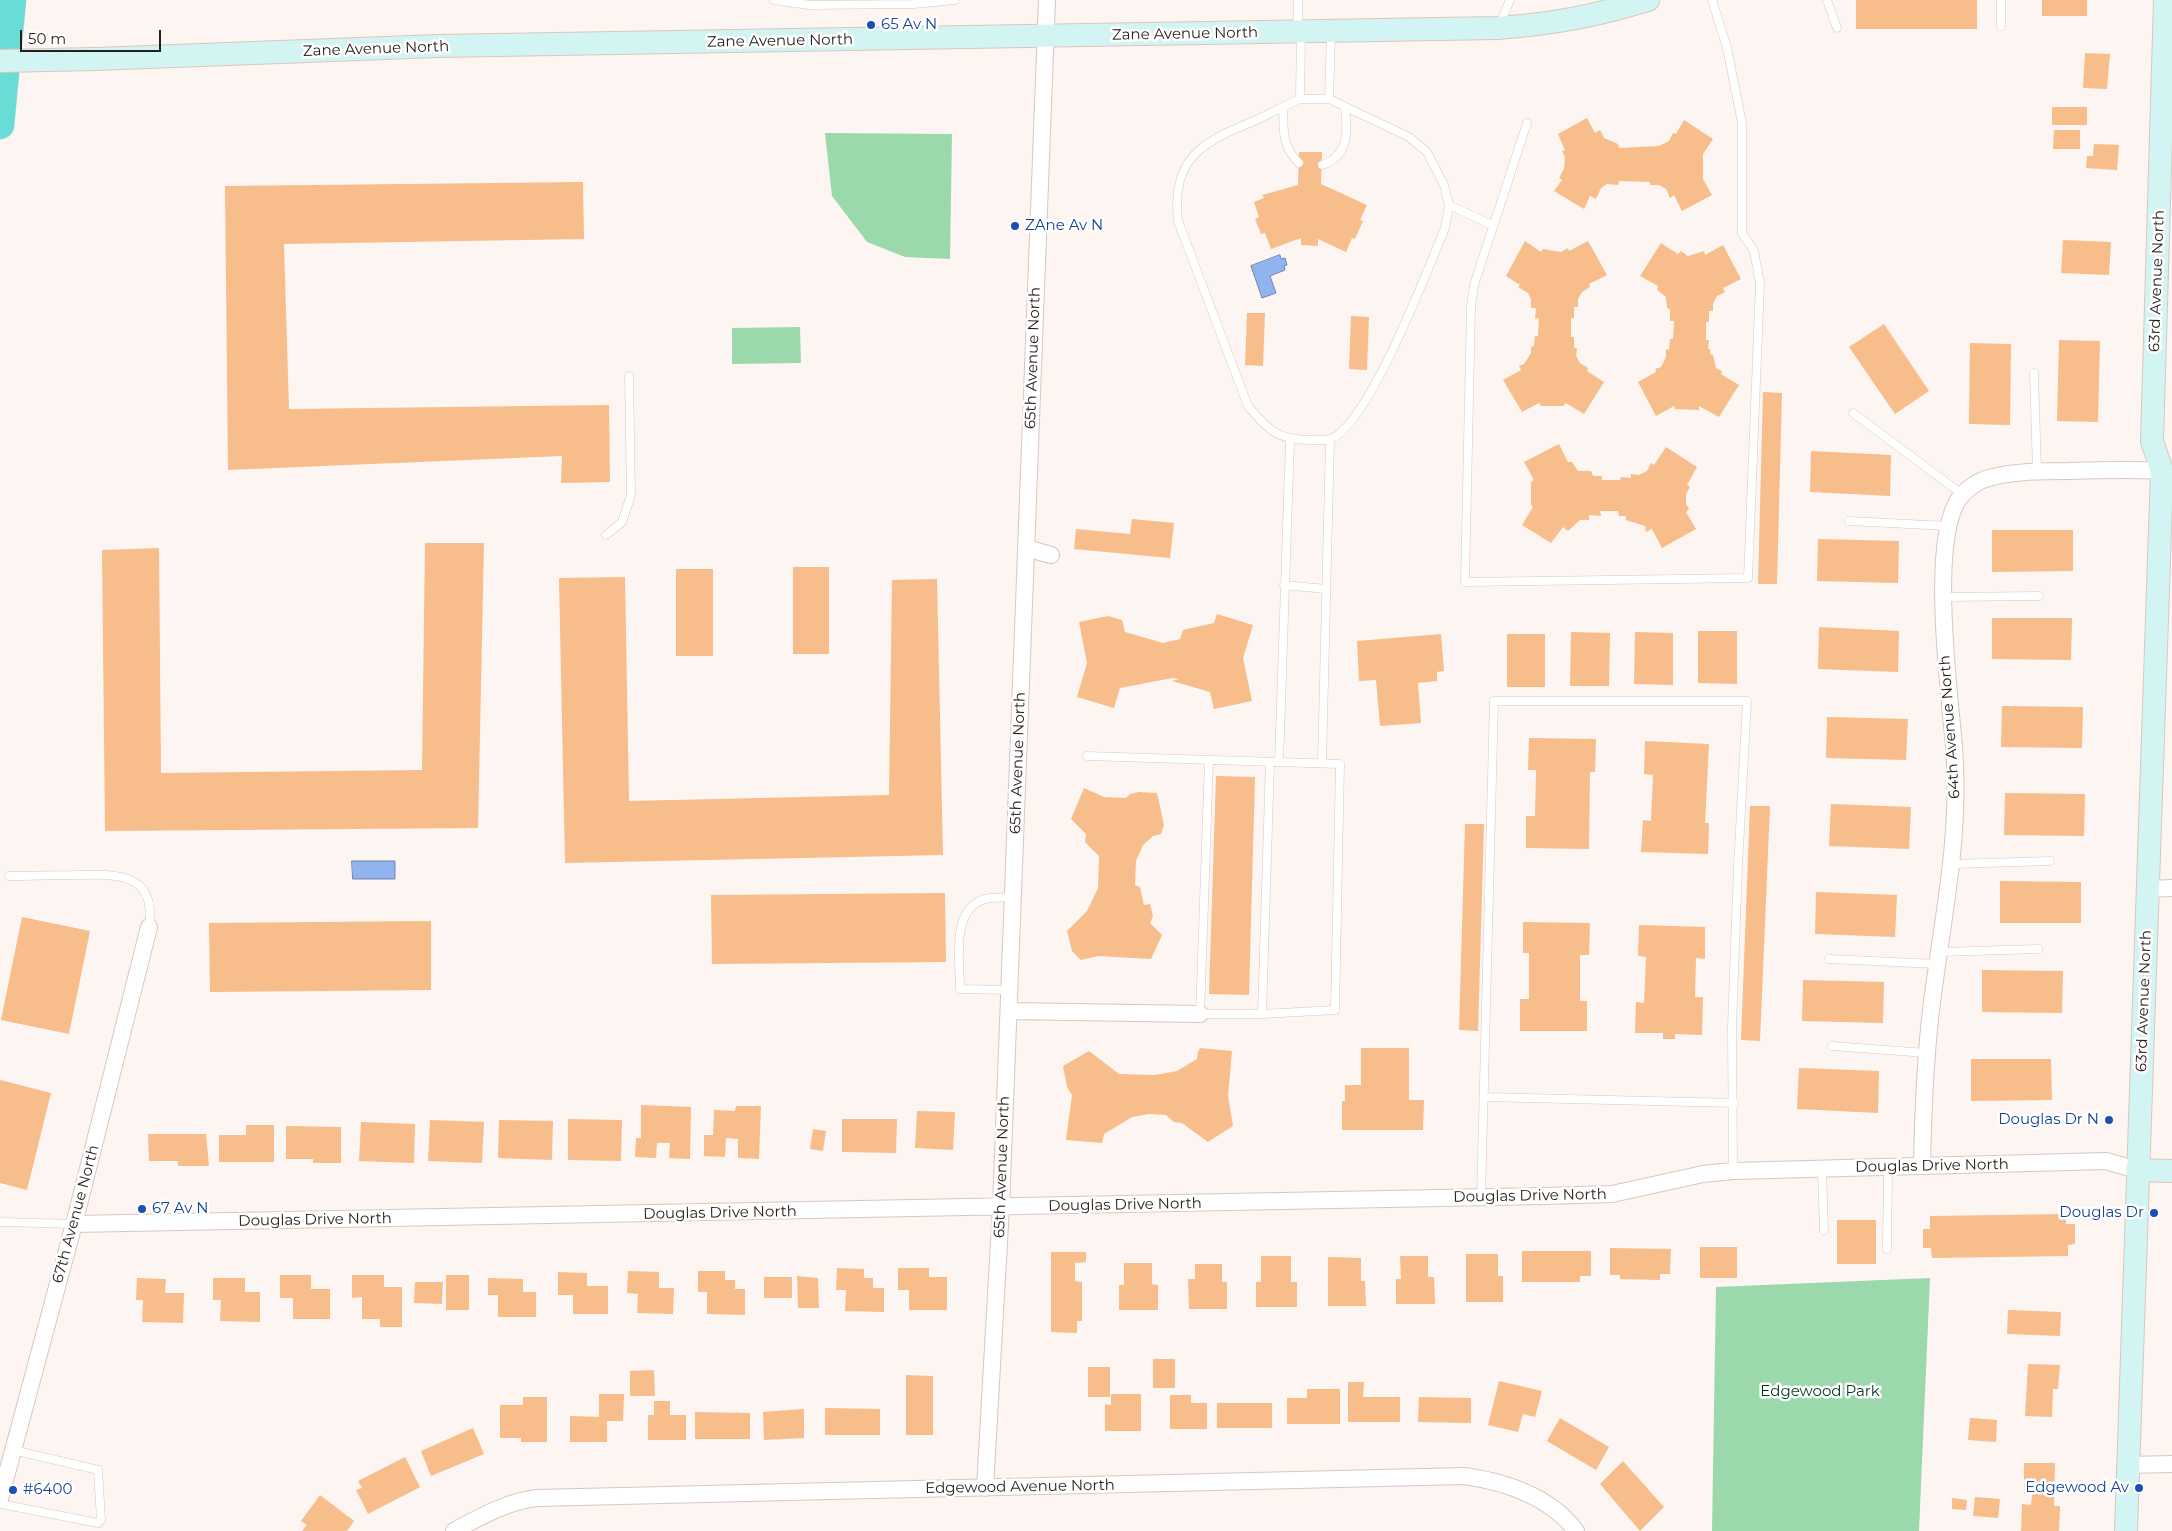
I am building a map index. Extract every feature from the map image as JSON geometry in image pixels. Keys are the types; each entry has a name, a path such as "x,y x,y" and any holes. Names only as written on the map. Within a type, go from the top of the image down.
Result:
{"highway":[{"path":"0,125 12,0"}],"street":[{"name":"65th Avenue North","path":"985,1488 1001,1207 1047,0"},
{"name":"Zane Avenue North","path":"0,61 438,46 1498,28 1555,24 1610,12 1648,0"},
{"name":"63rd Avenue North","path":"2126,1531 2148,889 2164,616 2162,471 2152,441 2164,0"},
{"name":"63rd Avenue North","path":"2162,471 2172,448"},
{"path":"1962,494 1987,478 2037,472 2162,471"},
{"name":"64th Avenue North","path":"1922,1166 1926,1052 1952,864 1957,780 1944,638 1945,547 1953,508 1962,494"},
{"path":"1026,548 1051,555"},
{"path":"2148,889 2172,888"},
{"name":"67th Avenue North","path":"0,1499 74,1224 149,927"},
{"path":"1009,1011 1200,1014"},
{"name":"Douglas Drive North","path":"74,1224 1612,1194 1703,1174 1822,1168 2106,1161 2137,1170 2172,1171"},
{"path":"2128,1465 2172,1464"},
{"name":"Edgewood Avenue North","path":"454,1531 522,1499 537,1498 1465,1476 1495,1481 1525,1492 1553,1508 1576,1531"}],"lane":[{"path":"774,0 809,4 895,4 955,0"},
{"path":"1298,0 1300,99"},
{"path":"1498,28 1510,0"},
{"path":"1527,123 1492,225 1474,285 1471,307 1465,582 1748,578 1760,284 1754,251 1742,233 1742,123 1727,48 1712,0"},
{"path":"1827,0 1837,28"},
{"path":"2001,0 2001,26"},
{"path":"1329,99 1331,32"},
{"path":"1300,99 1329,99 1409,137 1427,152 1444,185 1449,205 1445,228 1382,372 1354,417 1340,432 1330,439 1290,440 1262,422 1248,406 1178,221 1176,205 1180,178 1198,150 1213,138 1300,99"},
{"path":"1283,107 1284,140 1288,152 1299,163"},
{"path":"1322,165 1330,162 1340,154 1346,142 1348,128 1345,108"},
{"path":"1449,205 1492,225"},
{"path":"2034,373 2037,472"},
{"path":"606,535 622,522 630,495 629,376"},
{"path":"1853,413 1962,494"},
{"path":"1322,763 1330,439"},
{"path":"1279,762 1290,440"},
{"path":"1849,521 1948,526"},
{"path":"1284,585 1326,588"},
{"path":"1944,597 2039,596"},
{"path":"1481,1197 1494,701 1747,701 1732,1027 1734,1171"},
{"path":"1087,756 1340,764 1335,1010 1262,1014 1200,1014 1209,761"},
{"path":"1262,1014 1270,762"},
{"path":"1952,864 2050,861"},
{"path":"9,876 111,874 129,878 139,884 149,901 151,912 149,927"},
{"path":"1010,990 960,989 961,926 966,913 984,898 1013,898"},
{"path":"1830,959 1939,958 2038,949"},
{"path":"1832,1046 1926,1052"},
{"path":"1484,1097 1734,1103"},
{"path":"1887,1249 1888,1167"},
{"path":"1822,1168 1824,1230"},
{"path":"0,1222 74,1224"},
{"path":"0,1504 98,1523 101,1520 98,1470 13,1450"}],"green space":[{"path":"825,133 952,134 950,259 905,257 867,242 832,196"},
{"path":"800,327 801,363 732,364 732,328"},
{"name":"Edgewood Park","path":"1930,1278 1919,1531 1712,1531 1716,1287"}],"water":[{"path":"1280,255 1281,259 1285,258 1287,265 1284,266 1285,270 1270,276 1276,293 1262,298 1251,266"},
{"path":"352,861 395,861 395,879 353,879"}],"building":[{"path":"1856,0 1977,0 1977,29 1856,29"},
{"path":"2042,0 2087,0 2087,16 2042,16"},
{"path":"2085,53 2110,54 2107,89 2083,88"},
{"path":"2052,107 2087,107 2087,125 2052,125"},
{"path":"1587,118 1595,133 1600,130 1604,138 1618,144 1619,148 1659,146 1669,141 1673,133 1676,134 1684,120 1713,139 1703,154 1703,179 1712,195 1682,211 1674,195 1670,198 1666,189 1659,185 1650,185 1650,182 1619,181 1618,185 1607,184 1601,188 1596,199 1590,196 1584,209 1554,191 1562,180 1559,178 1564,169 1565,157 1562,151 1565,150 1558,134"},
{"path":"2054,130 2080,130 2080,149 2053,149"},
{"path":"2094,144 2119,145 2117,170 2086,168 2087,156 2093,156"},
{"path":"1299,152 1322,152 1321,184 1367,205 1360,220 1363,221 1355,239 1352,238 1346,252 1318,239 1318,246 1301,245 1301,238 1271,249 1265,233 1261,234 1255,219 1259,217 1254,202 1264,198 1262,195 1298,185"},
{"path":"583,182 584,239 284,244 289,409 609,405 610,482 561,483 562,456 228,470 225,186"},
{"path":"2063,240 2111,242 2109,275 2061,273"},
{"path":"1525,241 1541,252 1543,249 1561,252 1568,248 1569,251 1588,241 1607,275 1589,284 1590,287 1582,292 1578,299 1578,307 1574,307 1574,318 1571,318 1571,337 1574,337 1574,348 1577,348 1576,356 1580,363 1588,368 1587,371 1604,382 1584,414 1566,403 1563,406 1541,406 1539,403 1522,412 1503,380 1521,370 1519,366 1524,364 1531,353 1535,336 1538,336 1539,318 1535,319 1536,308 1531,308 1531,299 1528,293 1506,276"},
{"path":"1661,243 1678,254 1681,251 1688,256 1704,251 1705,255 1723,245 1741,279 1723,288 1725,292 1717,296 1713,304 1713,311 1709,311 1709,322 1706,322 1706,340 1709,340 1708,349 1710,349 1710,354 1713,355 1716,368 1722,371 1721,374 1739,385 1719,417 1699,406 1699,410 1675,409 1674,406 1656,416 1638,382 1656,372 1655,369 1661,367 1666,357 1666,349 1669,350 1670,339 1673,339 1674,321 1670,321 1670,309 1667,308 1666,297 1657,290 1658,286 1640,276"},
{"path":"1247,313 1265,313 1263,366 1245,365"},
{"path":"1351,316 1369,317 1367,370 1349,369"},
{"path":"1884,324 1929,391 1895,414 1849,347"},
{"path":"2059,340 2100,341 2098,422 2057,421"},
{"path":"1970,343 2011,344 2010,425 1969,424"},
{"path":"1763,392 1782,393 1777,584 1758,584"},
{"path":"1559,444 1568,462 1572,462 1578,471 1591,471 1593,476 1602,476 1602,480 1620,480 1621,477 1631,478 1631,474 1639,475 1647,471 1651,463 1654,465 1666,447 1697,467 1687,485 1690,487 1686,494 1686,504 1689,509 1686,512 1696,529 1662,548 1652,529 1646,532 1645,526 1626,520 1626,516 1619,516 1618,511 1600,511 1601,516 1589,515 1589,520 1580,520 1568,531 1563,527 1551,543 1522,525 1533,507 1531,505 1531,482 1534,480 1524,462"},
{"path":"1811,451 1891,455 1890,496 1810,492"},
{"path":"1132,519 1174,523 1170,558 1074,549 1076,529 1130,534"},
{"path":"1992,530 2073,530 2073,571 1992,572"},
{"path":"1818,539 1899,541 1898,583 1817,581"},
{"path":"425,543 484,543 478,828 105,831 102,550 159,548 161,773 422,770"},
{"path":"793,567 829,567 829,654 793,654"},
{"path":"676,569 713,569 713,656 676,656"},
{"path":"625,577 629,801 889,795 892,580 937,579 943,855 565,863 559,578"},
{"path":"1217,614 1253,625 1243,658 1252,701 1214,709 1210,692 1172,681 1179,679 1173,678 1120,688 1114,708 1077,697 1087,663 1079,622 1108,616 1122,620 1125,632 1163,643 1180,639 1183,630 1214,623"},
{"path":"1992,618 2072,618 2071,660 1992,659"},
{"path":"1819,627 1899,631 1898,672 1818,669"},
{"path":"1698,631 1737,631 1737,684 1698,683"},
{"path":"1571,632 1610,633 1609,686 1570,686"},
{"path":"1635,632 1673,633 1673,685 1634,684"},
{"path":"1441,634 1444,671 1437,672 1437,681 1418,683 1421,723 1380,726 1376,680 1359,681 1357,641"},
{"path":"1507,634 1545,634 1545,687 1507,687"},
{"path":"2002,706 2083,707 2082,748 2001,747"},
{"path":"1827,717 1908,719 1906,760 1826,758"},
{"path":"1529,738 1596,739 1595,772 1590,772 1589,849 1526,848 1526,816 1535,816 1536,770 1528,770"},
{"path":"1645,741 1709,744 1705,823 1709,823 1708,854 1641,852 1643,820 1651,821 1653,775 1644,774"},
{"path":"1216,776 1255,777 1249,995 1209,994"},
{"path":"1084,788 1104,797 1126,798 1130,794 1139,792 1157,793 1164,825 1161,834 1153,836 1143,845 1136,861 1135,885 1140,887 1144,905 1150,904 1153,916 1150,923 1162,935 1151,959 1098,956 1081,960 1072,951 1067,931 1087,911 1098,888 1099,856 1085,842 1086,834 1071,819"},
{"path":"2005,793 2085,794 2084,836 2004,835"},
{"path":"1831,804 1911,807 1909,849 1829,846"},
{"path":"1750,806 1770,806 1760,1041 1741,1040"},
{"path":"1465,824 1484,824 1478,1031 1459,1030"},
{"path":"2000,881 2081,882 2081,923 2000,923"},
{"path":"1816,892 1897,895 1895,937 1815,934"},
{"path":"945,893 946,962 712,964 711,895"},
{"path":"22,917 90,931 69,1034 1,1020"},
{"path":"431,921 431,990 210,992 209,923"},
{"path":"1523,922 1590,923 1589,955 1580,955 1580,1001 1587,1001 1587,1031 1520,1031 1520,999 1529,999 1529,953 1523,953"},
{"path":"1639,925 1705,927 1705,959 1696,958 1695,997 1703,997 1702,1035 1675,1034 1675,1039 1663,1039 1663,1033 1635,1033 1636,1002 1644,1003 1646,957 1638,956"},
{"path":"1982,970 2063,971 2062,1013 1982,1012"},
{"path":"1803,980 1884,982 1883,1023 1802,1021"},
{"path":"1200,1048 1232,1051 1228,1096 1233,1126 1208,1142 1182,1123 1174,1122 1166,1115 1149,1114 1132,1117 1104,1134 1102,1143 1066,1140 1072,1095 1067,1087 1063,1066 1089,1051 1119,1074 1155,1075 1177,1071 1197,1059"},
{"path":"1361,1048 1409,1048 1409,1100 1424,1100 1423,1130 1342,1130 1342,1101 1345,1101 1345,1085 1361,1085"},
{"path":"1971,1059 2051,1059 2052,1100 1971,1101"},
{"path":"1799,1068 1879,1071 1878,1113 1797,1109"},
{"path":"0,1080 51,1093 27,1190 0,1183"},
{"path":"641,1105 691,1107 690,1159 669,1158 670,1143 657,1143 656,1158 635,1157 636,1138 641,1138"},
{"path":"736,1106 761,1106 759,1159 738,1158 738,1139 726,1138 725,1157 704,1156 704,1135 713,1135 714,1110 735,1111"},
{"path":"917,1111 955,1112 953,1150 915,1148"},
{"path":"568,1119 622,1120 621,1161 568,1160"},
{"path":"842,1119 897,1119 896,1153 842,1152"},
{"path":"430,1120 484,1122 482,1163 428,1161"},
{"path":"499,1120 553,1121 552,1160 498,1158"},
{"path":"361,1122 415,1124 414,1163 359,1161"},
{"path":"246,1125 274,1125 274,1162 219,1162 219,1135 246,1135"},
{"path":"286,1126 341,1127 341,1163 313,1163 313,1159 286,1159"},
{"path":"813,1129 826,1131 823,1151 810,1149"},
{"path":"148,1134 206,1134 209,1166 178,1166 178,1161 149,1161"},
{"path":"2066,1214 2066,1224 2075,1224 2075,1244 2068,1245 2068,1256 1932,1258 1931,1248 1923,1248 1923,1229 1930,1229 1930,1216"},
{"path":"1837,1220 1876,1220 1876,1264 1837,1264"},
{"path":"1700,1247 1737,1247 1737,1278 1700,1278"},
{"path":"1610,1248 1671,1249 1670,1274 1660,1274 1660,1280 1620,1279 1620,1275 1610,1275"},
{"path":"1522,1251 1591,1251 1591,1276 1580,1276 1580,1282 1522,1282"},
{"path":"1051,1252 1086,1252 1086,1262 1075,1263 1075,1281 1082,1282 1082,1321 1077,1321 1077,1333 1051,1332"},
{"path":"1466,1254 1498,1254 1498,1276 1503,1276 1503,1302 1466,1302"},
{"path":"1261,1256 1291,1256 1291,1282 1297,1282 1297,1307 1256,1307 1256,1282 1261,1282"},
{"path":"1400,1256 1428,1256 1428,1277 1434,1277 1435,1304 1396,1304 1396,1279 1401,1279"},
{"path":"1328,1257 1361,1258 1361,1281 1365,1281 1366,1306 1328,1306"},
{"path":"1124,1263 1152,1263 1152,1284 1158,1285 1158,1310 1119,1310 1119,1285 1124,1285"},
{"path":"1195,1264 1222,1264 1222,1282 1227,1282 1227,1309 1189,1309 1188,1279 1195,1279"},
{"path":"837,1268 864,1269 864,1278 873,1278 873,1288 884,1288 884,1312 845,1311 846,1290 836,1290"},
{"path":"898,1268 929,1268 929,1277 947,1277 947,1310 909,1310 909,1290 898,1290"},
{"path":"628,1271 659,1272 659,1288 674,1288 673,1314 637,1313 638,1294 627,1293"},
{"path":"698,1271 725,1271 725,1280 735,1280 735,1289 745,1289 745,1315 707,1314 707,1292 698,1292"},
{"path":"558,1272 587,1273 587,1286 608,1286 608,1314 573,1314 573,1295 558,1295"},
{"path":"280,1275 311,1275 311,1289 330,1289 330,1319 293,1319 293,1298 280,1298"},
{"path":"352,1275 384,1275 384,1287 402,1287 402,1327 380,1327 380,1319 362,1319 362,1297 352,1298"},
{"path":"446,1275 469,1275 469,1310 446,1310"},
{"path":"797,1276 818,1278 819,1308 798,1308"},
{"path":"764,1277 792,1277 792,1298 764,1298"},
{"path":"137,1278 166,1279 165,1293 184,1293 183,1323 142,1322 143,1300 136,1300"},
{"path":"213,1278 245,1278 245,1292 260,1292 260,1322 220,1321 221,1300 213,1300"},
{"path":"488,1278 523,1279 523,1292 536,1292 536,1317 498,1317 498,1295 488,1295"},
{"path":"415,1282 443,1282 442,1304 414,1303"},
{"path":"2008,1310 2061,1312 2060,1336 2007,1334"},
{"path":"1153,1359 1175,1359 1175,1388 1153,1388"},
{"path":"2028,1364 2060,1365 2058,1389 2053,1389 2052,1417 2025,1416"},
{"path":"1088,1367 1110,1367 1110,1397 1088,1397"},
{"path":"654,1370 655,1396 630,1396 630,1371"},
{"path":"906,1375 933,1376 933,1435 906,1435"},
{"path":"1499,1381 1542,1391 1535,1417 1523,1414 1518,1432 1488,1425"},
{"path":"1348,1382 1364,1382 1363,1397 1400,1397 1400,1422 1348,1422"},
{"path":"1307,1389 1340,1389 1340,1424 1287,1424 1287,1398 1307,1398"},
{"path":"599,1394 624,1394 623,1421 607,1421 607,1442 570,1442 570,1416 599,1417"},
{"path":"1111,1394 1141,1394 1141,1431 1105,1431 1105,1404 1111,1405"},
{"path":"1170,1395 1191,1395 1191,1403 1207,1403 1207,1429 1170,1429"},
{"path":"523,1397 547,1397 547,1442 521,1442 521,1438 500,1438 500,1405 523,1405"},
{"path":"1419,1397 1471,1398 1471,1423 1418,1422"},
{"path":"654,1401 670,1401 670,1415 686,1415 686,1440 648,1440 648,1415 654,1415"},
{"path":"1217,1403 1272,1403 1272,1428 1217,1428"},
{"path":"825,1408 880,1409 880,1435 825,1435"},
{"path":"804,1409 804,1438 764,1440 763,1412"},
{"path":"695,1412 750,1413 750,1439 695,1439"},
{"path":"1560,1418 1609,1447 1596,1470 1547,1441"},
{"path":"1970,1418 1997,1420 1996,1442 1968,1440"},
{"path":"473,1428 484,1454 431,1476 421,1451"},
{"path":"405,1457 420,1487 368,1514 356,1490 362,1488 358,1481"},
{"path":"1623,1461 1664,1507 1640,1531 1600,1484"},
{"path":"2024,1463 2055,1463 2054,1506 2060,1506 2059,1531 2021,1531 2022,1504 2031,1505 2032,1494 2024,1494"},
{"path":"320,1495 354,1521 347,1531 302,1531 307,1525 301,1521"},
{"path":"1975,1497 2000,1499 1998,1518 1973,1516"},
{"path":"1952,1498 1967,1500 1966,1510 1952,1509"}],"place":[{"name":"65 Av N","path":"871,25"},
{"name":"ZAne Av N","path":"1015,226"},
{"name":"Douglas Dr N","path":"2109,1120"},
{"name":"67 Av N","path":"142,1209"},
{"name":"Douglas Dr","path":"2154,1213"},
{"name":"Edgewood Av","path":"2139,1488"},
{"name":"#6400","path":"13,1490"}]}
